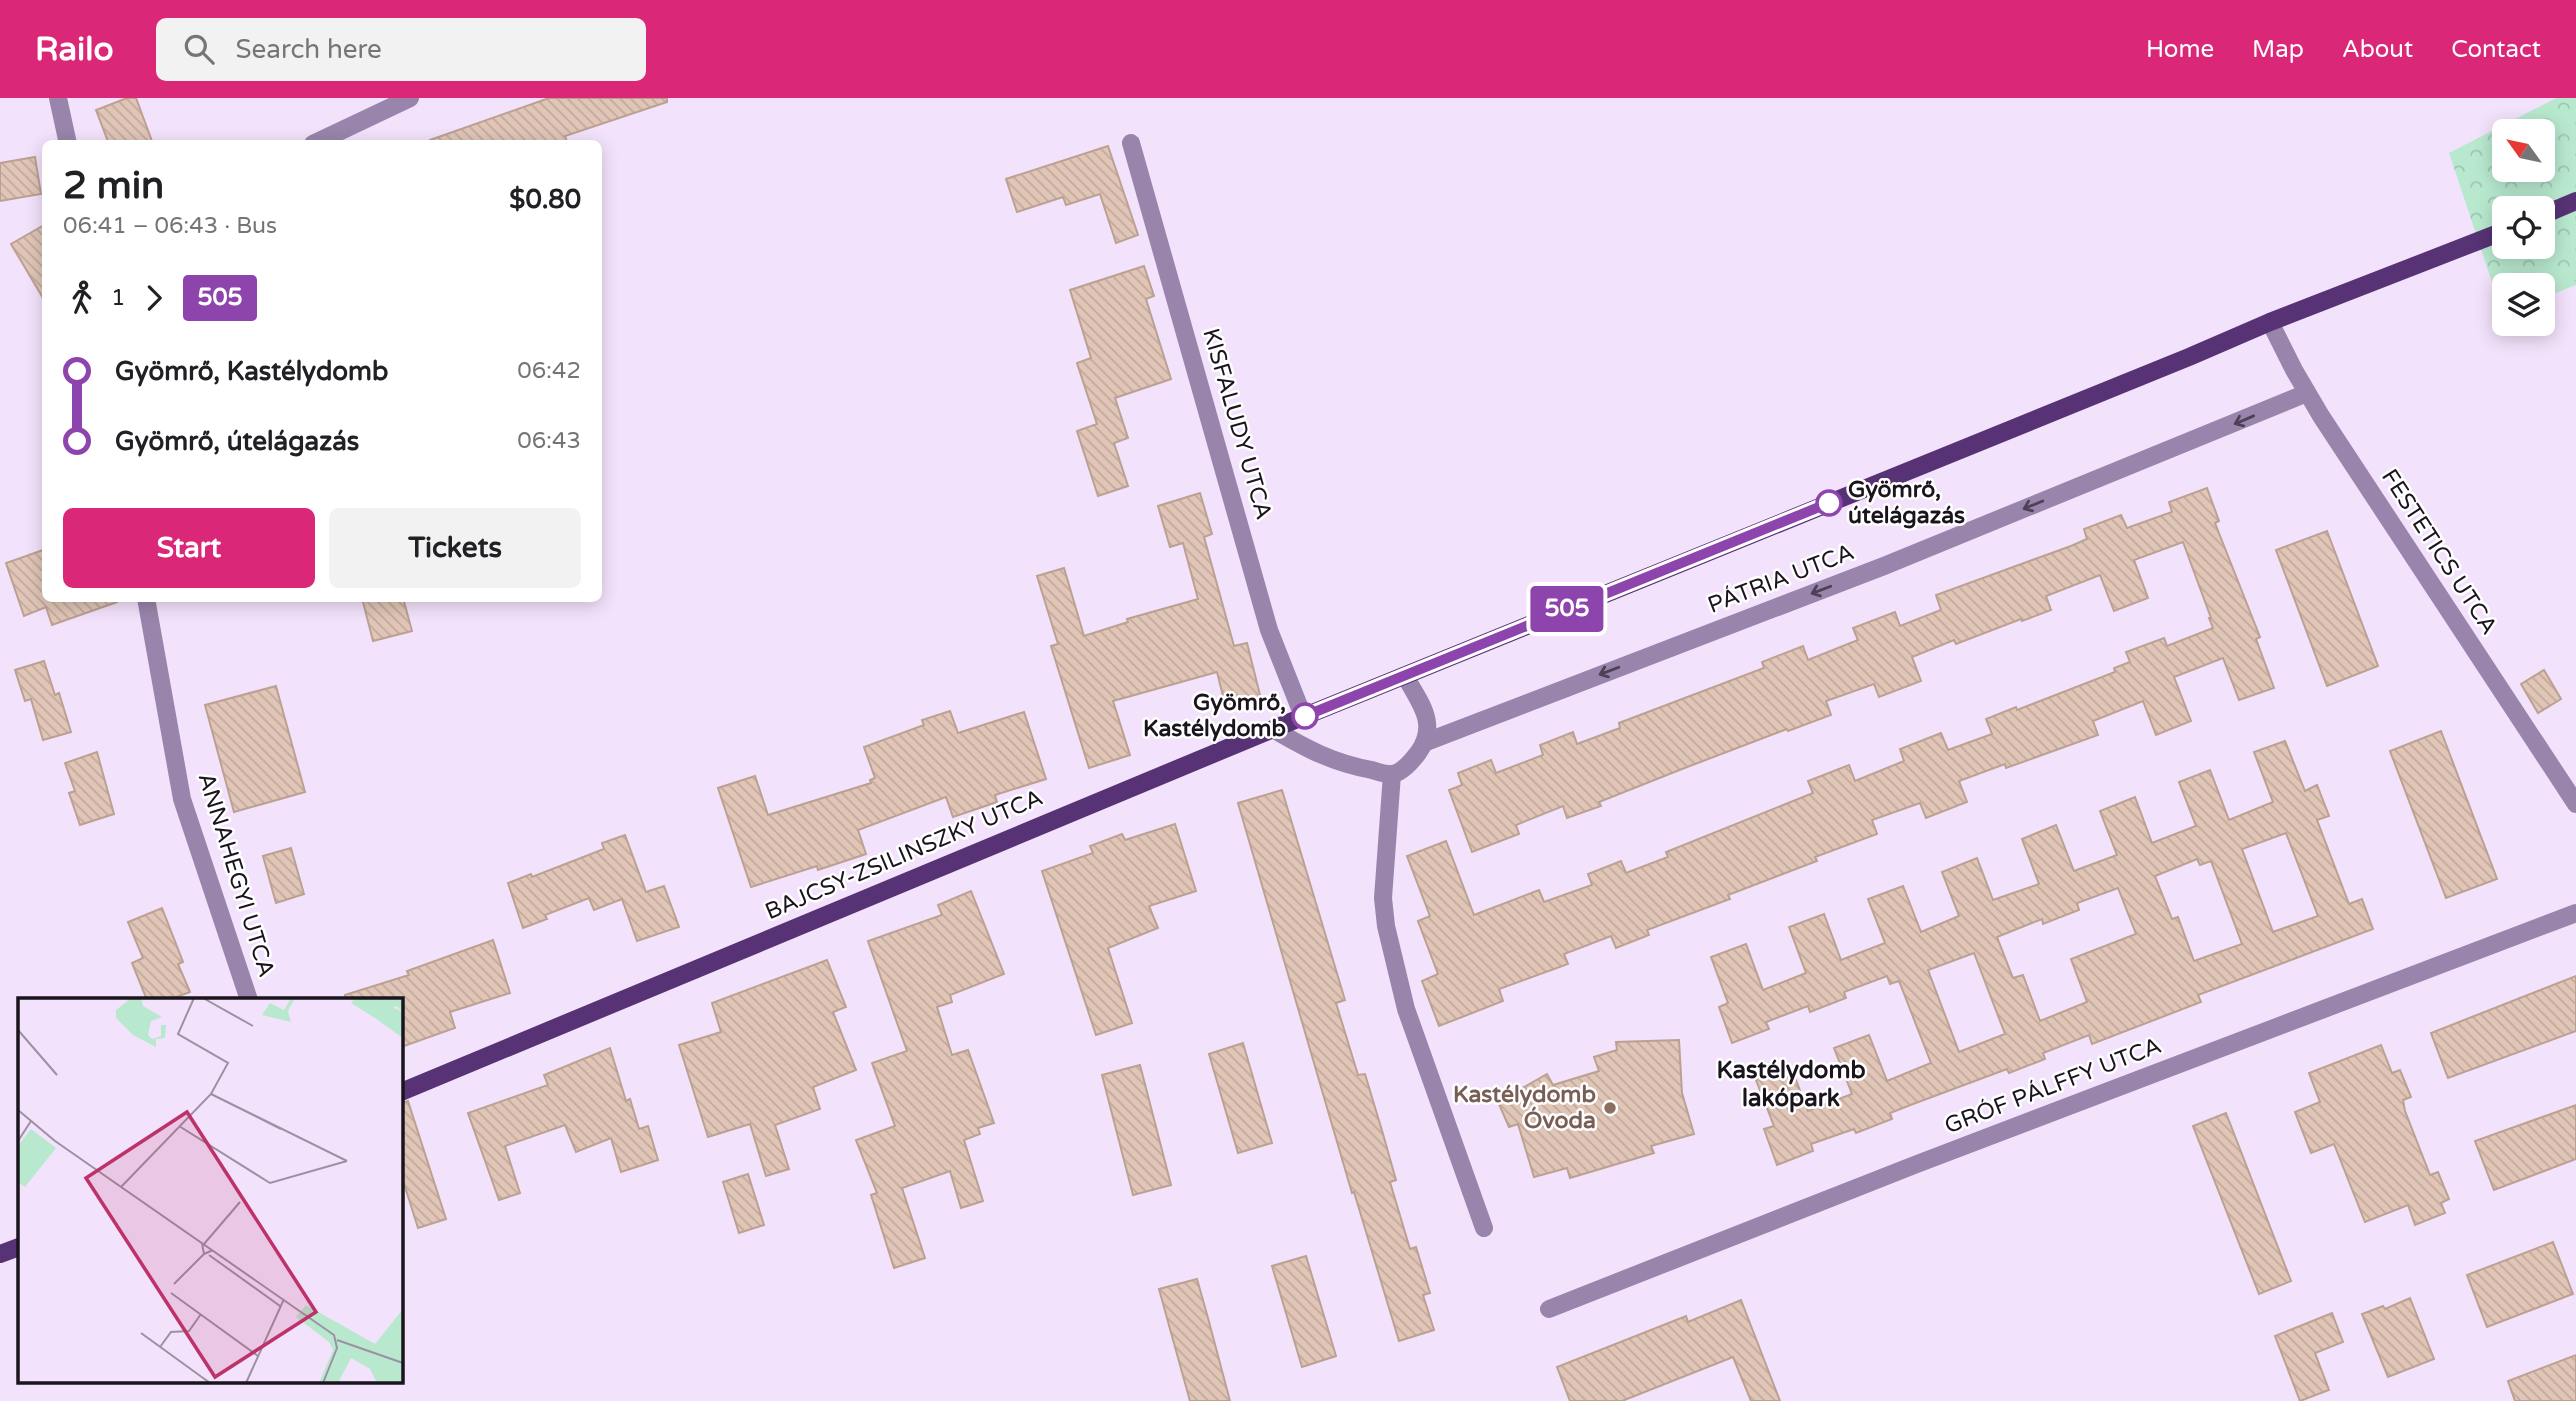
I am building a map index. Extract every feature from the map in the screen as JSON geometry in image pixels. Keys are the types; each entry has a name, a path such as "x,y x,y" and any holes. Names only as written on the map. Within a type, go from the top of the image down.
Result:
{"main road":[{"path":"2555,210 2576,201"},
{"name":"BAJCSY-ZSILINSZKY UTCA","path":"402,1092 1303,716 2270,322 2492,236"},
{"path":"0,1254 18,1247"}],"street":[{"path":"58,98 67,140"},
{"path":"321,140 410,98"},
{"name":"KISFALUDY UTCA","path":"1131,143 1269,630 1303,716"},
{"name":"FESTETICS UTCA","path":"2270,322 2306,393 2576,804"},
{"name":"PÁTRIA UTCA","path":"1426,742 1884,566 2306,393"},
{"name":"ANNAHEGYI UTCA","path":"147,602 182,799 248,998"},
{"path":"1273,729 1313,753 1350,766 1392,774 1414,759 1426,742 1428,715 1405,676"},
{"path":"1392,774 1383,898 1386,926 1406,1009 1484,1228"},
{"name":"GRÓF PÁLFFY UTCA","path":"1549,1309 1917,1164 2576,914"}],"green space":[{"path":"2556,98 2576,98 2576,285 2555,293 2555,273 2492,273 2492,282 2449,153 2492,131 2492,182 2555,182 2555,119 2515,119"}],"building":[{"path":"127,98 136,98 152,140 107,140 96,110"},
{"path":"549,98 667,98 667,102 565,136 566,140 430,140"},
{"path":"1108,146 1138,235 1116,243 1100,194 1066,205 1063,197 1017,212 1006,179"},
{"path":"35,157 41,194 0,201 0,163"},
{"path":"42,226 42,296 11,244"},
{"path":"1144,266 1154,296 1146,299 1171,379 1115,398 1128,438 1114,443 1128,486 1098,496 1077,431 1097,424 1077,363 1091,358 1070,290"},
{"path":"2207,488 2219,521 2215,523 2260,637 2256,639 2274,688 2239,700 2223,658 2174,677 2191,721 2156,735 2143,701 2093,721 2098,735 2006,768 2005,764 1959,781 1967,802 1926,818 1920,803 1872,820 1877,834 1815,857 1817,861 1728,895 1730,899 1647,930 1649,935 1616,948 1611,936 1564,954 1568,964 1499,989 1503,1001 1439,1026 1422,981 1438,974 1418,921 1430,916 1407,856 1446,841 1474,915 1539,890 1544,902 1592,885 1588,874 1621,861 1626,873 1668,857 1666,852 1813,793 1808,781 1849,765 1855,781 1904,761 1900,749 1941,733 1948,750 1992,734 1986,719 2016,707 2017,710 2115,672 2114,668 2130,662 2126,652 2164,638 2167,646 2213,628 2183,542 2134,560 2148,598 2114,611 2100,575 2046,596 2051,610 1956,644 1954,640 1912,657 1921,681 1879,697 1874,684 1826,701 1831,715 1682,769 1599,802 1601,806 1567,818 1563,806 1516,825 1519,834 1472,852 1449,790 1462,785 1458,773 1491,760 1496,773 1543,755 1540,745 1573,732 1577,744 1620,728 1619,723 1764,668 1762,662 1803,646 1808,660 1858,640 1853,628 1895,612 1900,626 1941,610 1936,595 2071,546 2087,539 2084,529 2121,515 2127,528 2172,512 2169,502"},
{"path":"1200,493 1212,534 1204,537 1234,646 1247,643 1261,699 1226,708 1217,672 1113,701 1130,755 1089,768 1051,646 1058,644 1037,576 1064,568 1084,636 1128,622 1127,619 1198,599 1183,543 1170,547 1158,506"},
{"path":"2327,531 2378,666 2327,686 2276,550"},
{"path":"42,550 42,602 117,602 52,625 46,607 24,616 6,563"},
{"path":"363,602 404,602 412,631 373,641"},
{"path":"44,661 55,695 59,693 71,732 43,740 31,699 25,701 15,670"},
{"path":"2544,670 2561,699 2538,713 2521,684"},
{"path":"276,686 305,792 234,812 205,705"},
{"path":"950,711 958,733 1024,712 1046,779 995,795 997,802 953,817 946,797 858,830 866,854 818,870 817,866 751,887 718,788 755,776 768,815 871,783 870,780 875,778 864,747 924,725 922,720"},
{"path":"2441,731 2497,879 2446,898 2390,751"},
{"path":"2285,741 2305,791 2317,785 2329,816 2317,820 2349,904 2362,899 2373,929 2198,995 2201,1002 2092,1044 2089,1035 2043,1053 2045,1059 2009,1073 2007,1069 1890,1113 1892,1119 1856,1133 1854,1129 1811,1144 1813,1151 1777,1165 1764,1129 1774,1126 1756,1080 1791,1067 1808,1111 1852,1094 1834,1048 1869,1035 1887,1081 1931,1063 1899,981 1890,984 1887,976 1844,992 1846,998 1810,1012 1808,1006 1766,1022 1769,1029 1732,1043 1719,1007 1728,1003 1711,957 1746,944 1763,990 1806,973 1789,927 1824,914 1841,960 1885,943 1868,899 1903,886 1921,932 1959,916 1942,872 1977,858 1993,900 2039,884 2022,839 2056,825 2074,871 2117,855 2100,811 2135,797 2152,843 2196,826 2179,782 2210,770 2229,820 2273,802 2254,752","holes":["2286,833 2318,916 2273,932 2242,849","2197,859 2200,865 2211,861 2242,944 2194,961 2178,917 2172,919 2155,876","2118,888 2136,934 2071,959 2087,1002 2040,1021 2023,975 2013,978 1997,937 2042,919 2043,924 2079,910 2077,903","1974,953 2005,1034 1959,1052 1928,970"]},
{"path":"97,752 114,814 80,825 69,793 75,791 65,763"},
{"path":"1282,790 1345,1000 1336,1003 1358,1075 1365,1074 1396,1180 1390,1182 1410,1249 1416,1247 1430,1293 1423,1295 1434,1330 1399,1341 1354,1192 1352,1193 1238,803"},
{"path":"1175,824 1196,891 1149,906 1158,928 1108,948 1132,1023 1096,1035 1042,871 1093,853 1090,846 1122,834 1125,840"},
{"path":"625,835 646,892 664,886 679,927 637,941 622,899 594,910 589,898 545,915 547,919 523,928 508,883 531,874 532,877 604,849 602,843"},
{"path":"291,848 304,894 276,903 263,856"},
{"path":"971,891 1004,974 950,995 952,1002 937,1007 952,1055 968,1050 994,1123 978,1128 980,1134 964,1140 983,1201 961,1208 950,1171 902,1188 925,1258 894,1268 871,1195 877,1193 856,1140 895,1126 872,1063 907,1051 868,941 942,915 938,905"},
{"path":"162,908 183,962 178,964 190,992 174,998 146,998 132,963 143,958 128,922"},
{"path":"493,940 510,993 450,1012 455,1028 402,1047 402,998 346,998 345,995 409,975 407,971"},
{"path":"827,960 846,1007 833,1012 856,1070 813,1087 820,1109 775,1125 789,1169 766,1176 750,1124 708,1137 679,1045 721,1032 712,1003"},
{"path":"2576,976 2576,1031 2448,1078 2431,1033"},
{"path":"1679,1040 1682,1093 1694,1134 1651,1146 1654,1153 1570,1178 1567,1168 1534,1177 1518,1124 1509,1127 1498,1102 1547,1074 1553,1085 1599,1071 1594,1057 1617,1050 1616,1042"},
{"path":"1243,1043 1272,1143 1238,1153 1209,1054"},
{"path":"2381,1045 2392,1073 2400,1070 2411,1097 2403,1100 2405,1111 2430,1175 2438,1172 2449,1199 2441,1203 2445,1213 2415,1225 2408,1205 2365,1222 2334,1144 2311,1153 2295,1112 2320,1102 2309,1073"},
{"path":"610,1048 626,1101 630,1099 639,1129 648,1126 658,1160 621,1172 611,1138 576,1152 565,1125 505,1146 520,1193 499,1200 468,1113 548,1085 544,1075"},
{"path":"1140,1065 1171,1185 1133,1195 1102,1075"},
{"path":"408,1101 446,1219 418,1228 402,1177 402,1103"},
{"path":"2576,1105 2576,1159 2494,1190 2475,1141"},
{"path":"2226,1113 2291,1281 2259,1294 2193,1126"},
{"path":"748,1174 764,1225 739,1233 723,1182"},
{"path":"2553,1242 2573,1294 2487,1327 2467,1275"},
{"path":"1306,1256 1336,1356 1302,1367 1272,1266"},
{"path":"1197,1279 1230,1401 1190,1401 1159,1289"},
{"path":"2410,1298 2434,1359 2388,1377 2362,1314 2383,1306 2385,1309"},
{"path":"1741,1300 1780,1401 1751,1401 1733,1357 1622,1401 1570,1401 1557,1367 1686,1316 1688,1322"},
{"path":"2332,1313 2343,1342 2315,1353 2329,1390 2300,1401 2275,1336"},
{"path":"2576,1355 2576,1401 2515,1401 2508,1381"}],"bus line":[{"name":"505","path":"1305,716 1829,503"}],"place":[{"name":"Gyömrő, útelágazás","path":"1829,503"},
{"name":"Gyömrő, Kastélydomb","path":"1305,716"},
{"name":"Kastélydomb Óvoda","path":"1610,1108"}],"district":[{"name":"Kastélydomb lakópark","path":"1791,1084"}]}
